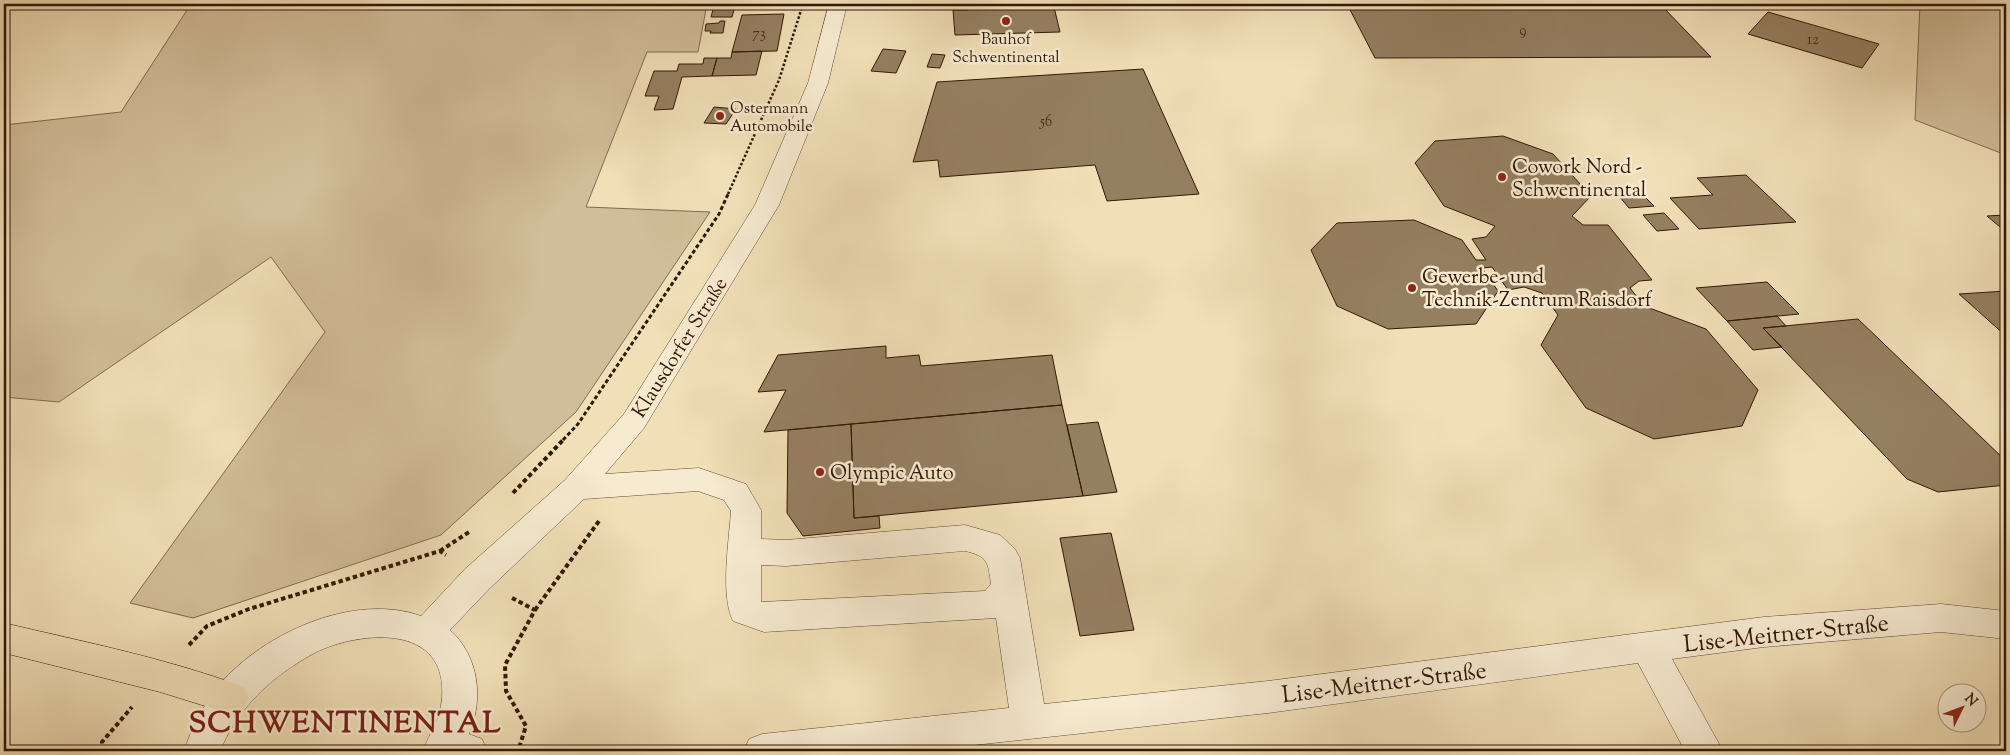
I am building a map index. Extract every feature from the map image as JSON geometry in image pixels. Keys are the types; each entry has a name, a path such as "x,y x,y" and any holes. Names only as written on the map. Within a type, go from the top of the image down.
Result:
{"highway":[{"path":"4,638 160,676 231,698"}],"street":[{"name":"Klausdorfer Straße","path":"428,631 477,579 576,488 634,421 767,205 818,83 838,4"},
{"path":"576,488 699,479 735,492 746,510 743,594 745,611 764,618 994,605 1008,587"},
{"path":"745,551 786,553 965,538 989,544 1004,558 1029,723"},
{"name":"Lise-Meitner-Straße","path":"762,751 1268,697 1764,632 1941,618 2006,625"},
{"path":"202,751 209,730 231,698 260,670 294,647 330,630 366,623 399,623 428,631 450,650 461,677 460,710 451,750"},
{"path":"1648,648 1706,751"}],"path":[{"path":"509,497 578,424 719,214 779,80 802,4"},
{"path":"440,551 473,529"}],"shaded area":[{"path":"191,4 707,4 698,52 647,52 586,207 710,212 576,412 441,535 193,618 130,603 325,332 271,257 59,402 4,397 4,125 121,112"},
{"path":"1920,4 2006,4 2006,155 1915,120"}],"building":[{"name":"Bauhof Schwentinental","path":"968,4 1029,4 1030,8 1054,7 1060,32 955,35 953,10 968,10"},
{"path":"1347,4 1660,4 1711,57 1375,58"},
{"path":"714,6 735,6 732,17 711,17"},
{"path":"1768,12 1879,44 1862,68 1748,34"},
{"path":"784,14 777,51 732,52 742,15"},
{"path":"720,21 725,21 723,33 705,31 706,24 719,23"},
{"path":"883,49 906,51 896,73 871,71"},
{"path":"762,51 756,75 712,76 717,58 731,58 732,52"},
{"path":"932,54 945,55 940,68 927,67"},
{"path":"704,58 717,58 712,76 682,77 673,109 654,110 659,96 645,96 654,71 677,71 679,64 703,64"},
{"path":"1143,69 1199,194 1107,201 1095,165 940,177 938,160 913,162 937,82"},
{"name":"Ostermann Automobile","path":"714,107 736,109 726,124 704,123"},
{"name":"Gewerbe- und Technik-Zentrum Raisdorf","path":"1503,136 1553,154 1591,196 1572,216 1583,225 1608,225 1652,280 1639,281 1630,288 1644,306 1706,329 1758,390 1742,426 1654,439 1586,408 1541,345 1558,315 1542,293 1524,287 1508,290 1492,267 1482,268 1498,291 1476,324 1388,329 1337,306 1311,250 1337,223 1414,220 1462,240 1476,260 1486,260 1472,239 1486,237 1495,226 1444,206 1415,163 1435,141"},
{"path":"1746,175 1796,222 1699,229 1670,198 1713,195 1697,178"},
{"path":"1643,195 1654,206 1629,208 1619,196"},
{"path":"1664,213 1679,229 1657,231 1643,215"},
{"path":"2006,215 2006,232 1987,216"},
{"path":"1767,282 1799,314 1727,321 1696,288"},
{"path":"2006,291 2006,336 1959,294"},
{"path":"1777,316 1786,326 1763,328 1782,347 1753,350 1727,321"},
{"path":"1858,319 2006,461 2006,485 1938,492 1907,479 1763,328"},
{"path":"886,346 886,358 919,355 921,366 1052,355 1062,405 764,432 786,390 758,392 778,355"},
{"path":"1062,405 1083,496 854,518 851,424"},
{"path":"1098,422 1117,492 1083,496 1067,425"},
{"name":"Olympic Auto","path":"851,424 854,518 879,516 880,528 803,536 787,513 788,430"},
{"path":"1111,533 1134,630 1080,636 1060,538"}],"place":[{"name":"Bauhof Schwentinental","path":"1006,21"},
{"name":"Ostermann Automobile","path":"720,116"},
{"name":"Cowork Nord - Schwentinental","path":"1502,177"},
{"name":"Gewerbe- und Technik-Zentrum Raisdorf","path":"1412,288"},
{"name":"Olympic Auto","path":"820,472"}],"district":[{"name":"SCHWENTINENTAL","path":"345,722"}]}
